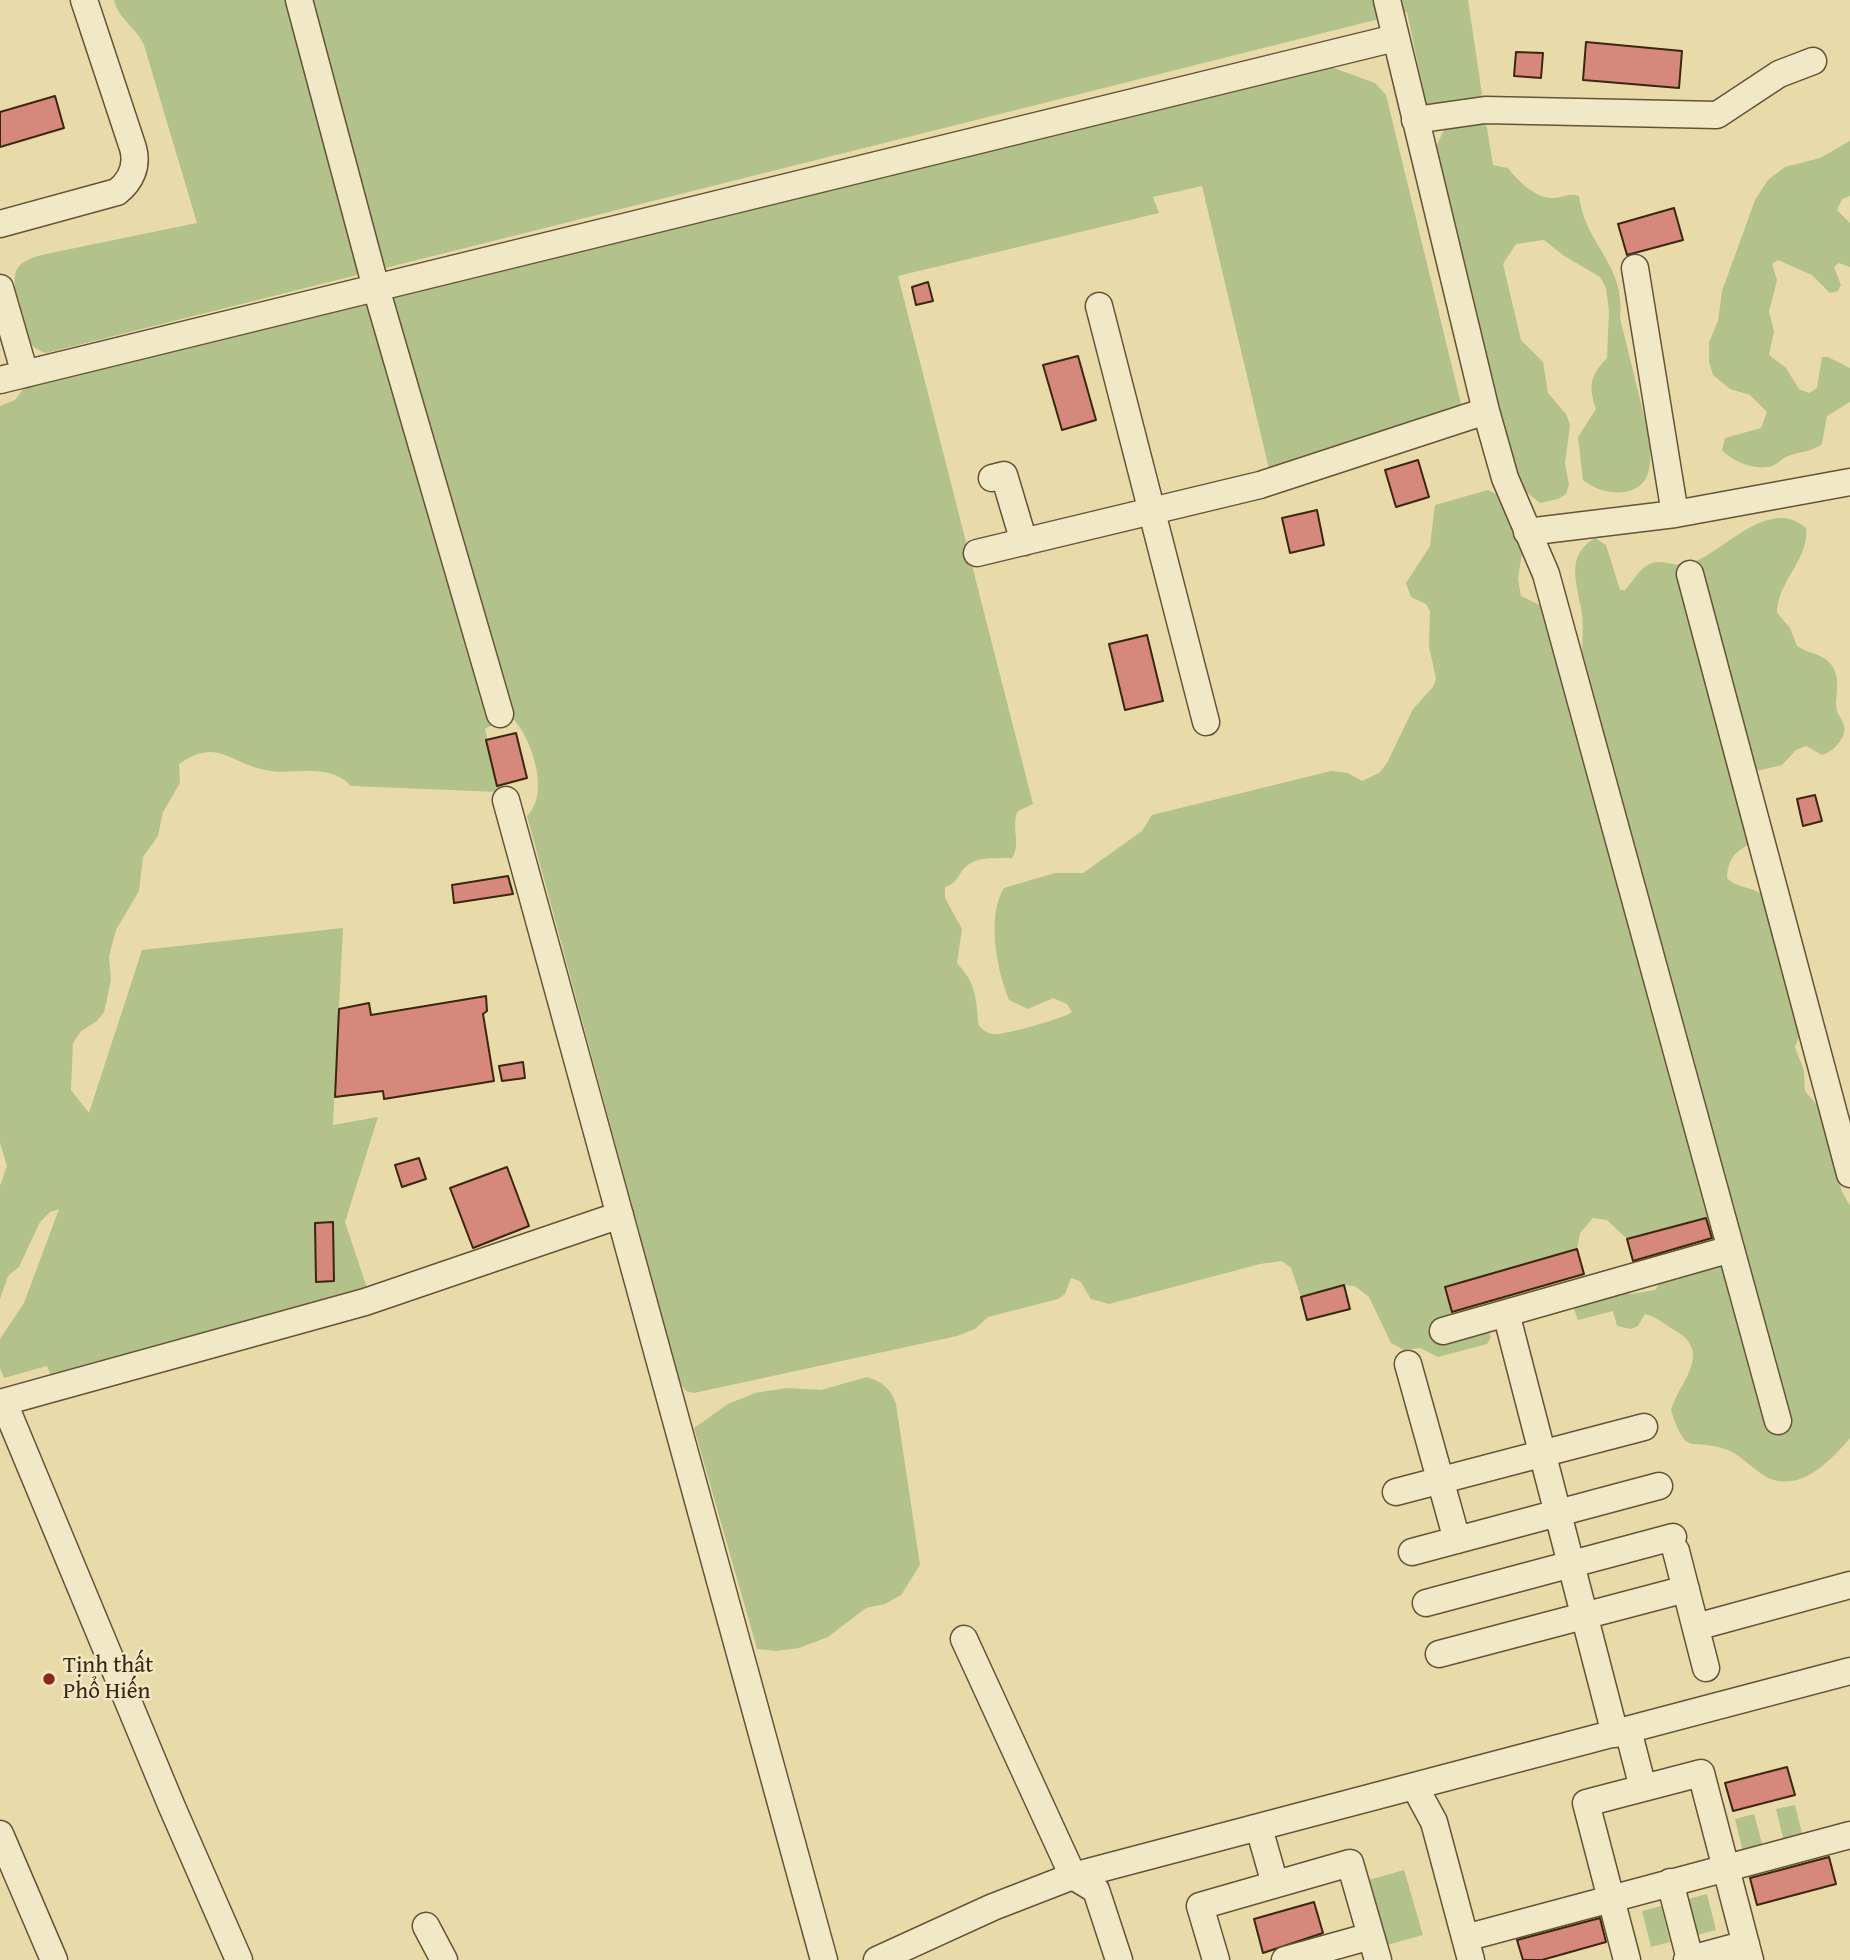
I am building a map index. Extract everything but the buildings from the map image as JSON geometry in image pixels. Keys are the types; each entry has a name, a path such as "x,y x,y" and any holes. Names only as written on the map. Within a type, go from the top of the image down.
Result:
{"street":[{"path":"0,224 117,192 128,181 135,166 133,148 84,0"},
{"path":"299,0 376,288 500,714"},
{"path":"1387,0 1486,411 1505,478 1549,582 1778,1422"},
{"path":"0,288 10,378 1395,38"},
{"path":"1415,120 1485,110 1717,114 1779,74 1812,61"},
{"path":"1635,268 1675,514"},
{"path":"1099,306 1206,722"},
{"path":"977,553 1260,485 1486,411"},
{"path":"992,478 1004,475 1024,542"},
{"path":"1527,532 1675,514 1850,482"},
{"path":"1690,574 1850,1174"},
{"path":"506,800 824,1960"},
{"path":"239,1960 2,1403 365,1302 620,1215"},
{"path":"1443,1331 1731,1250"},
{"path":"1506,1313 1584,1615 1621,1732 1643,1788"},
{"path":"1408,1364 1457,1540"},
{"path":"1396,1492 1644,1427"},
{"path":"1412,1552 1659,1486"},
{"path":"1426,1603 1571,1564 1674,1544 1706,1668"},
{"path":"1696,1627 1850,1585"},
{"path":"1439,1654 1686,1589"},
{"path":"964,1639 1073,1876 1096,1890 1119,1960"},
{"path":"877,1960 993,1907 1073,1876 1850,1671"},
{"path":"1627,1960 1586,1803 1701,1773 1748,1952 1702,1958 1670,1882"},
{"path":"1415,1787 1434,1822 1468,1949 1611,1898 1850,1835"},
{"path":"1259,1828 1275,1884"},
{"path":"0,1834 54,1960"},
{"path":"1216,1960 1200,1906 1350,1863 1374,1948 1298,1958"},
{"path":"426,1926 444,1960"}],"green space":[{"path":"114,0 1468,0 1483,101 1432,110 1426,104 1407,12 46,353 30,342 19,316 15,275 22,264 41,255 197,223 144,45 116,7"},
{"path":"1331,67 1375,83 1386,95 1462,408 1269,469 1202,186 1153,197 1159,213 898,276 1033,804 1018,811 1015,823 1016,847 1012,858 972,862 953,883 945,887 945,898 962,929 957,963 972,986 979,1026 989,1033 999,1034 1020,1030 1072,1012 1067,1004 1053,998 1028,1009 1009,1000 995,944 996,914 1004,888 1055,873 1083,873 1142,831 1152,815 1331,771 1348,773 1362,781 1379,773 1387,763 1413,709 1433,687 1436,679 1429,646 1430,611 1426,604 1411,597 1406,583 1430,546 1435,505 1488,490 1502,497 1523,547 1518,579 1521,596 1550,610 1556,659 1582,659 1582,620 1575,569 1580,552 1595,538 1606,545 1620,590 1625,590 1640,571 1651,563 1688,564 1761,522 1776,518 1791,520 1806,528 1806,539 1799,560 1782,591 1777,613 1790,628 1797,646 1824,658 1832,665 1837,683 1836,707 1844,733 1838,744 1826,754 1822,755 1806,746 1796,750 1782,765 1757,771 1740,785 1752,843 1733,857 1727,878 1766,898 1801,1032 1795,1047 1804,1071 1805,1091 1823,1112 1842,1192 1850,1206 1850,1438 1832,1458 1810,1474 1786,1482 1773,1480 1760,1473 1730,1451 1686,1441 1671,1410 1691,1367 1692,1348 1686,1339 1645,1314 1638,1326 1631,1329 1617,1326 1613,1311 1578,1320 1574,1309 1577,1303 1620,1292 1631,1294 1655,1290 1662,1280 1720,1260 1713,1216 1627,1239 1607,1220 1593,1218 1580,1233 1577,1249 1445,1286 1454,1319 1488,1331 1491,1337 1487,1344 1438,1357 1420,1348 1404,1350 1391,1343 1369,1297 1355,1286 1344,1285 1301,1297 1291,1268 1282,1261 1260,1264 1109,1304 1091,1299 1080,1281 1071,1278 1065,1294 1058,1299 988,1317 975,1329 957,1336 694,1393 686,1391 680,1383 527,816 534,807 538,782 533,754 514,720 502,720 485,729 500,792 351,786 331,774 261,769 213,752 192,756 179,764 180,783 163,812 158,836 143,857 139,891 116,930 109,956 111,980 104,1012 97,1021 81,1031 73,1043 71,1090 89,1113 142,950 343,928 333,1125 378,1117 345,1222 367,1288 52,1378 47,1366 4,1378 0,1368 0,1339 24,1303 59,1209 50,1212 40,1222 19,1267 8,1276 0,1299 0,1186 7,1166 0,1143 0,406 15,400 27,384"},
{"path":"1482,120 1487,128 1493,165 1508,168 1522,183 1540,195 1553,198 1579,196 1589,228 1617,283 1620,318 1650,440 1649,471 1645,480 1632,490 1606,491 1583,480 1578,437 1596,409 1592,381 1607,358 1609,311 1606,288 1600,277 1544,240 1516,244 1503,264 1521,340 1543,362 1548,393 1566,414 1570,425 1565,463 1569,485 1566,494 1558,499 1540,503 1525,491 1499,422 1434,150 1445,128"},
{"path":"1850,141 1850,196 1842,199 1837,210 1850,223 1850,267 1839,263 1834,267 1841,285 1838,291 1830,293 1812,275 1778,260 1772,264 1777,280 1769,312 1774,331 1769,355 1786,368 1799,389 1809,393 1817,388 1822,357 1828,357 1850,368 1850,402 1827,416 1822,444 1818,447 1786,457 1772,466 1745,464 1722,450 1725,438 1761,428 1767,412 1750,395 1730,389 1713,375 1709,362 1709,342 1718,321 1722,291 1755,200 1768,180 1785,167 1820,158"},
{"path":"867,1377 886,1387 896,1404 920,1565 901,1595 885,1604 866,1608 828,1637 799,1648 776,1651 757,1649 694,1428 728,1404 755,1393 787,1388 821,1390"},
{"path":"1795,1805 1804,1841 1785,1846 1776,1809"},
{"path":"1754,1814 1764,1851 1744,1856 1735,1819"},
{"path":"1404,1870 1423,1935 1387,1945 1369,1880"},
{"path":"1707,1894 1716,1930 1697,1935 1688,1899"},
{"path":"1661,1906 1670,1942 1651,1947 1642,1911"}],"place":[{"name":"Tịnh thất Phổ Hiến","path":"49,1679"}]}
